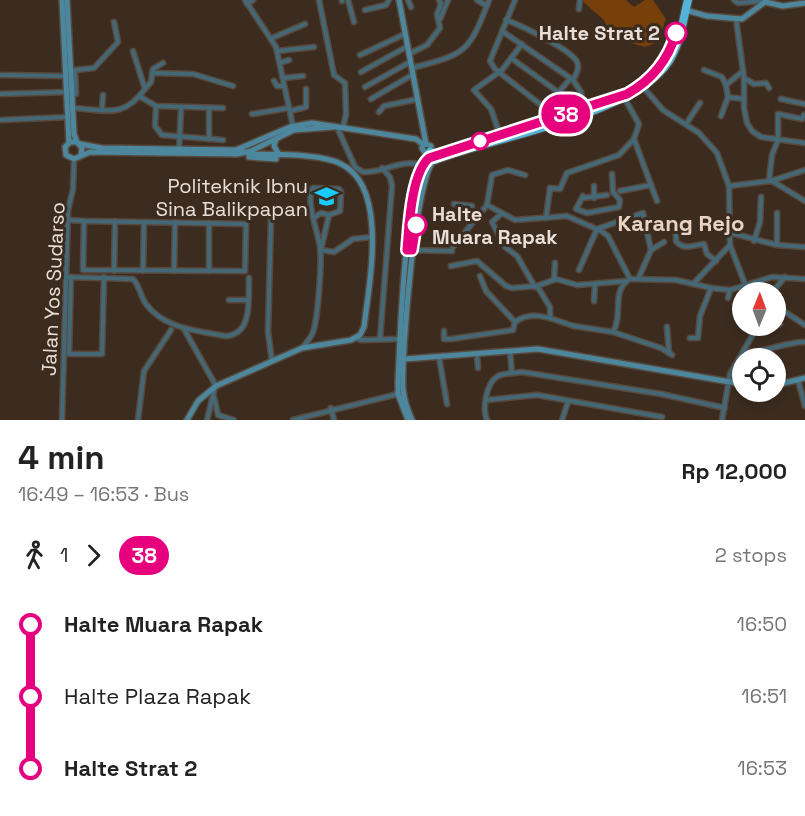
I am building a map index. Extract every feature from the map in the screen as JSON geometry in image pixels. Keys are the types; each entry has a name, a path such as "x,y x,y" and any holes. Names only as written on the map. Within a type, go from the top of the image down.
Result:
{"highway":[{"path":"429,151 442,153 625,99 644,88 672,57 684,3"},
{"path":"429,151 583,111 624,95 648,79 670,53 684,3"}],"main road":[{"path":"65,0 66,76 76,108 81,155"},
{"path":"65,0 70,93 69,143 65,153 74,159 90,152 179,145"},
{"path":"399,0 410,65 429,151 410,250 401,339 398,394 410,420"},
{"path":"684,3 702,15 735,18 745,17 761,1 805,3"},
{"path":"240,152 293,126 312,123 416,139 429,151"},
{"path":"240,152 307,128 338,128"},
{"path":"276,139 274,146 279,155"},
{"path":"69,143 102,148 179,145 191,152 240,152 334,161 352,172 364,186 370,201 372,237 364,324 358,335 349,340 302,348 215,386 198,401 188,420"},
{"path":"425,166 429,151"},
{"path":"240,152 259,158 298,157"},
{"path":"410,250 403,395 410,420"},
{"path":"405,359 538,349 732,383"},
{"path":"786,383 805,378"}],"street":[{"path":"253,0 246,2 272,38 277,51 293,126"},
{"path":"319,0 334,75 345,83 346,114 338,128 355,167 369,172 402,163 425,166"},
{"path":"348,0 354,22"},
{"path":"364,10 386,5 390,0"},
{"path":"408,0 411,7"},
{"path":"439,0 441,4 437,14 440,20"},
{"path":"409,54 429,43 440,28 440,20 448,0"},
{"path":"477,0 487,6"},
{"path":"365,87 410,65 446,58 466,48 474,38 489,0"},
{"path":"515,0 490,58 491,64 544,109"},
{"path":"579,9 580,0"},
{"path":"734,0 738,3 761,1"},
{"path":"735,18 744,78 744,117 752,131 761,137 805,143"},
{"path":"506,20 540,34 578,63 577,72 544,109 545,121"},
{"path":"0,94 76,94 75,70 94,68 118,42 114,22"},
{"path":"272,38 305,24"},
{"path":"502,31 571,80 581,93 583,111"},
{"path":"360,55 406,34"},
{"path":"500,135 491,110 474,91 499,72 522,44"},
{"path":"361,72 408,46"},
{"path":"277,51 295,47 314,47"},
{"path":"133,51 145,89"},
{"path":"512,58 558,92"},
{"path":"280,63 289,60"},
{"path":"76,108 125,109 151,82 153,68 163,63"},
{"path":"704,70 722,77 726,85 728,97 721,116"},
{"path":"726,85 743,71"},
{"path":"152,73 193,74 233,86"},
{"path":"0,75 66,76"},
{"path":"371,99 412,75"},
{"path":"283,78 303,76"},
{"path":"744,78 754,84 766,83 769,88"},
{"path":"274,81 277,86 284,86"},
{"path":"644,88 661,109 687,124 714,149 729,186 730,245 743,282"},
{"path":"252,114 290,112 306,107 306,89"},
{"path":"102,110 103,95"},
{"path":"140,96 156,106 223,108"},
{"path":"728,97 744,99"},
{"path":"379,112 384,106 418,99"},
{"path":"546,218 550,188 560,189 567,173 619,155 634,139 639,124 625,99"},
{"path":"781,99 805,104"},
{"path":"687,124 700,103"},
{"path":"156,108 157,130 179,145 209,139 223,140"},
{"path":"179,145 181,109"},
{"path":"209,110 209,139"},
{"path":"770,181 771,157 778,140 778,114 802,119 805,113"},
{"path":"0,120 69,117"},
{"path":"634,139 637,153 657,201"},
{"name":"Jalan Yos Sudarso","path":"62,420 68,220 73,189 74,159"},
{"path":"380,339 392,186 390,177 382,168"},
{"path":"410,250 452,249 487,205 490,178 494,174 508,170 525,175"},
{"path":"729,186 770,181 805,170"},
{"path":"576,209 587,213 619,207 620,203 613,192 612,174"},
{"path":"770,181 805,201"},
{"path":"620,191 651,184"},
{"path":"594,186 594,198"},
{"path":"315,217 321,213 329,215 340,211 341,191 314,188 311,192 311,209 315,217 321,249"},
{"path":"571,217 583,197 594,198 607,195"},
{"path":"754,241 760,224 760,197"},
{"path":"454,204 472,206"},
{"path":"487,205 515,220 571,217 597,229 608,236 629,280"},
{"path":"579,270 597,229 643,213 651,250 639,277"},
{"path":"777,213 777,245"},
{"path":"501,214 491,220 505,247 518,256 550,308 550,316"},
{"path":"302,348 315,326 321,249 328,229 329,215"},
{"path":"68,220 246,224 245,271 83,270 84,221"},
{"path":"271,220 268,332 272,361"},
{"path":"114,270 115,221"},
{"path":"142,271 144,222"},
{"path":"174,271 175,222"},
{"path":"208,271 209,223"},
{"path":"673,227 678,244 688,247 705,244 707,254 716,261"},
{"path":"316,228 328,229"},
{"path":"731,233 754,241 805,247"},
{"path":"321,249 334,252 353,240 372,237"},
{"path":"651,250 664,243"},
{"path":"693,285 730,245"},
{"path":"451,267 475,260 508,287 536,287 554,280 575,285 595,284 639,277 676,280 693,285 730,290 728,298"},
{"path":"554,280 555,263"},
{"path":"480,276 486,290 515,322"},
{"path":"104,277 102,354 69,354 68,277 104,277 129,278 135,281 146,304 154,313 174,325 183,329 232,335 246,321 249,278"},
{"path":"754,282 772,277 805,279"},
{"path":"781,282 785,277"},
{"path":"613,332 619,320 619,293 629,280"},
{"path":"594,301 595,284"},
{"path":"690,338 698,337 700,315 711,288"},
{"path":"229,300 248,300"},
{"path":"786,312 805,325"},
{"path":"515,322 532,317 550,316 575,326 613,332 671,354 667,327"},
{"path":"444,331 444,339 451,339 513,330 515,322"},
{"path":"183,329 215,386 207,420"},
{"path":"138,420 144,370 171,330"},
{"path":"358,335 380,339 401,339"},
{"path":"775,348 795,342 805,342"},
{"path":"510,351 512,373"},
{"path":"477,354 478,368"},
{"path":"439,357 447,404"},
{"path":"722,420 732,371"},
{"path":"487,420 484,410 486,400 497,377 512,373 533,372 698,400 725,408"},
{"path":"798,380 802,404 805,406"},
{"path":"292,420 331,408 398,394"},
{"path":"486,400 537,395 662,417"},
{"path":"214,397 218,415 234,420"},
{"path":"562,420 568,402"},
{"path":"331,408 334,420"}],"shaded area":[{"path":"581,0 626,0 634,7 645,0 653,0 666,19 658,42 645,47 620,40 611,34 604,20"}],"bus line":[{"name":"38","path":"416,225 412,250 407,250 415,191 423,165 429,158 627,94 641,86 658,69 670,53 676,33"}],"place":[{"name":"Halte Strat 2","path":"676,33"},
{"name":"Politeknik Ibnu Sina Balikpapan","path":"326,197"},
{"name":"Halte Muara Rapak","path":"416,225"}],"district":[{"name":"Karang Rejo","path":"681,223"}]}
